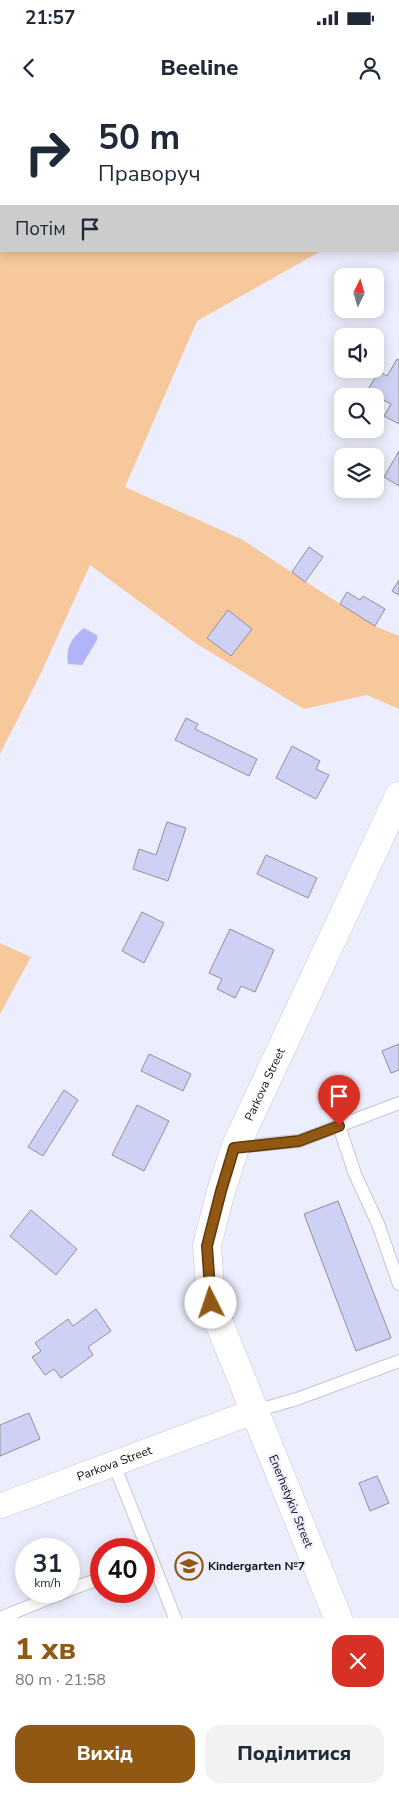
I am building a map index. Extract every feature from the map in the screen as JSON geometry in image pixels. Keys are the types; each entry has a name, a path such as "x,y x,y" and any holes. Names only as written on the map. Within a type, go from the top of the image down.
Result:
{"street":[{"name":"Parkova Street","path":"0,1506 255,1412 211,1303 207,1246 234,1148 399,796"},
{"name":"Enerhetykiv Street","path":"255,1412 338,1618"}],"lane":[{"path":"234,1148 299,1141 399,1103"},
{"path":"339,1126 355,1174 378,1224 399,1284"},
{"path":"255,1412 297,1399 399,1361"},
{"path":"114,1464 140,1538"},
{"path":"155,1574 176,1618"},
{"path":"0,1618 38,1603"}],"shaded area":[{"path":"0,252 319,252 197,321 125,487 241,539 375,626 399,636 399,709 367,695 304,709 197,644 90,565 41,673 0,754"},
{"path":"0,943 31,957 0,1014"}],"water":[{"path":"84,628 97,635 97,640 82,665 68,664 67,658 70,643"}],"building":[{"path":"397,359 399,360 399,424 384,416 391,404 384,400 384,388 369,388 375,378 384,378 384,374 387,376"},
{"path":"399,451 399,486 384,477"},
{"path":"309,547 323,557 305,582 292,572"},
{"path":"399,580 399,595 392,591"},
{"path":"347,592 360,600 363,596 385,609 375,626 340,604"},
{"path":"228,610 252,629 231,656 207,638"},
{"path":"186,718 198,724 195,729 257,759 249,776 175,740"},
{"path":"292,746 320,761 316,769 329,775 316,799 276,778"},
{"path":"167,822 186,828 168,881 133,869 139,849 156,855"},
{"path":"266,855 317,878 308,898 257,874"},
{"path":"142,912 164,923 144,963 122,951"},
{"path":"230,929 274,950 255,992 241,986 235,998 217,989 222,979 209,973"},
{"path":"399,1044 399,1070 391,1073 382,1051"},
{"path":"149,1054 191,1074 183,1091 141,1071"},
{"path":"64,1090 78,1100 43,1156 28,1147"},
{"path":"137,1105 169,1121 144,1171 112,1155"},
{"path":"338,1201 391,1338 356,1351 304,1214"},
{"path":"31,1210 77,1249 56,1275 10,1236"},
{"path":"96,1309 111,1331 88,1347 93,1355 61,1378 54,1369 45,1375 32,1357 41,1351 35,1343 68,1319 73,1326"},
{"path":"29,1413 40,1439 0,1456 0,1425"},
{"path":"377,1476 389,1503 370,1511 359,1483"}],"place":[{"name":"Kindergarten №7","path":"189,1566"}],"route":[{"path":"211,1303 207,1246 234,1148 299,1141 339,1126"}]}
